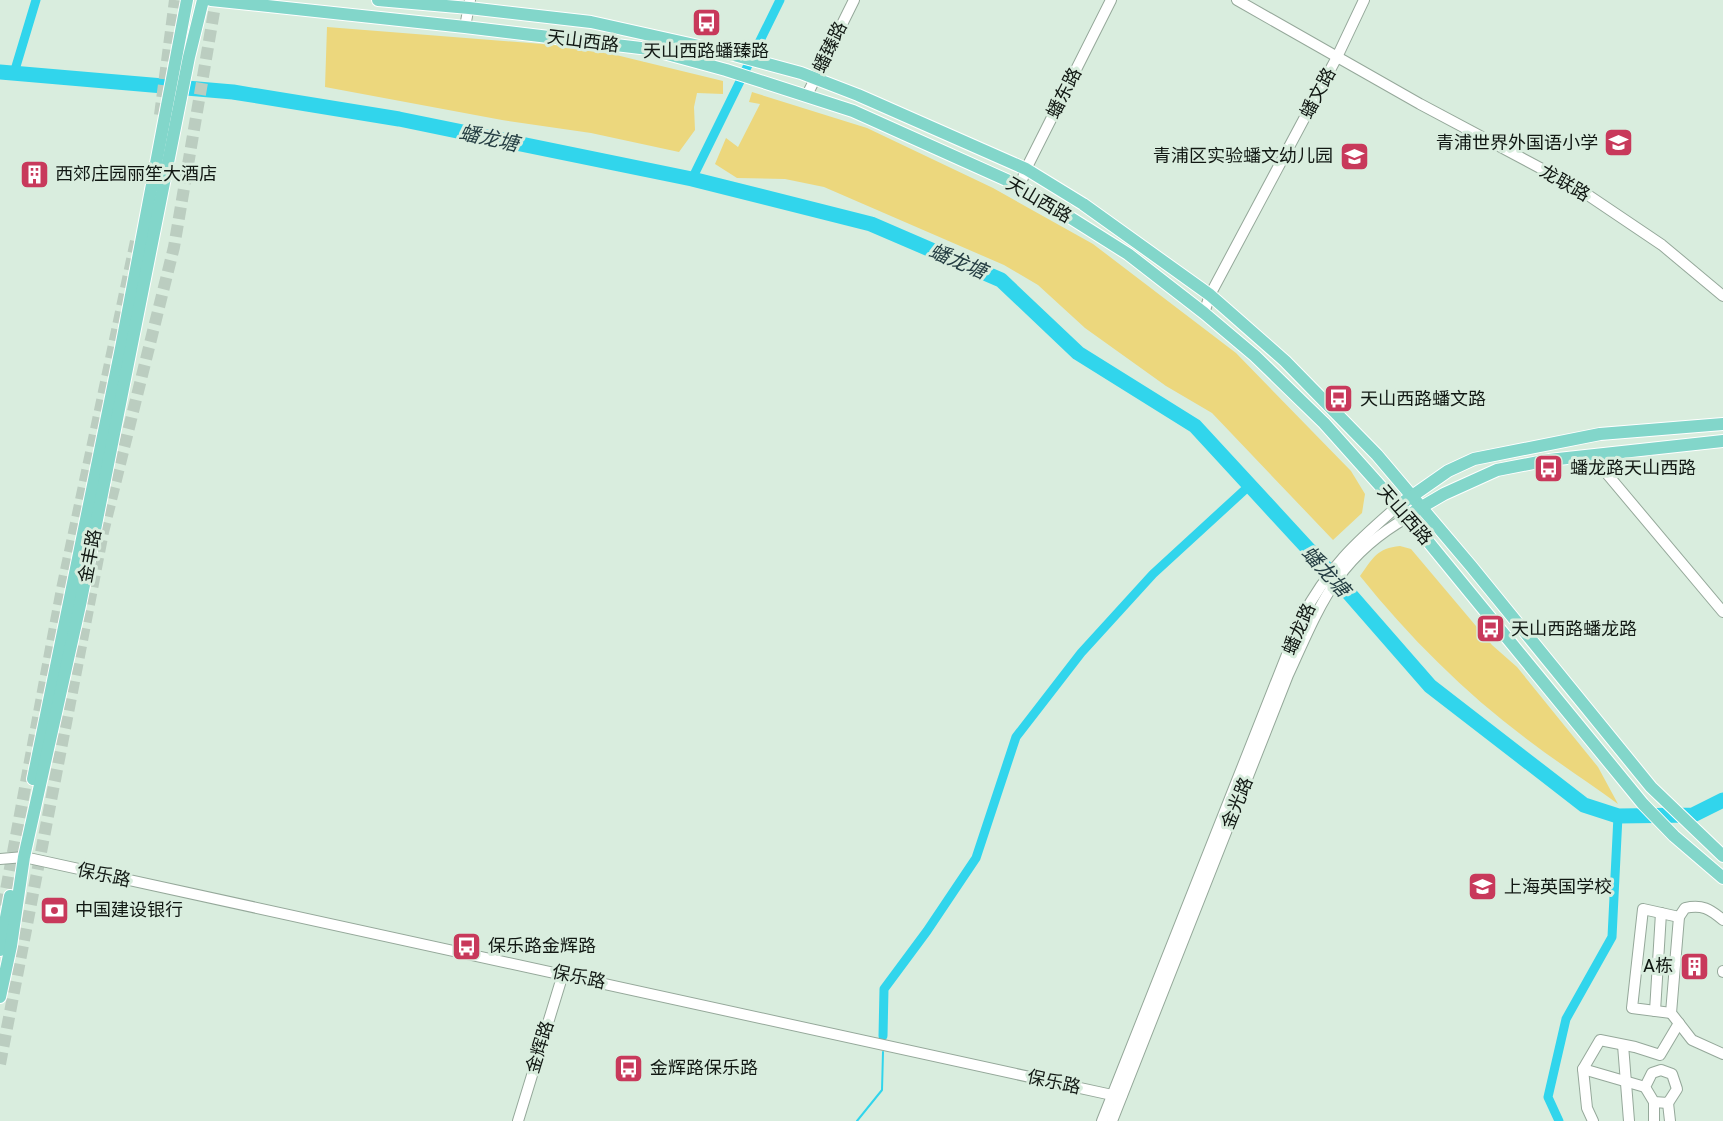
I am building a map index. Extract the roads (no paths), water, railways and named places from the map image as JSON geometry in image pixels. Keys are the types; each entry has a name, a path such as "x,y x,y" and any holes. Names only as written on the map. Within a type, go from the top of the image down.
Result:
{"main road":[{"path":"172,112 175,57 187,0"},
{"path":"172,112 204,0"},
{"name":"天山西路","path":"211,0 649,49 726,70 853,111 1020,186 1128,254 1204,313 1255,356 1324,423 1408,517 1643,804 1674,836 1723,878"},
{"name":"天山西路","path":"378,0 470,4 591,22 708,48 815,78 1026,169 1083,204 1210,296 1285,361 1377,454 1651,787 1723,856"},
{"name":"金丰路","path":"0,950 80,605 172,112"},
{"name":"蟠龙路","path":"1398,506 1448,471 1474,459 1600,434 1723,423"},
{"path":"1408,517 1422,506 1497,470 1549,460 1723,441"},
{"name":"金丰路","path":"0,997 11,946 21,858"}],"street":[{"name":"蟠臻路","path":"807,95 854,0"},
{"name":"蟠东路","path":"1020,186 1026,169 1111,0"},
{"name":"龙联路","path":"1237,0 1420,104 1575,187 1662,245 1723,296"},
{"name":"蟠文路","path":"1204,313 1210,296 1365,0"},
{"path":"465,27 470,4"},
{"path":"1592,456 1723,612"},
{"name":"蟠龙路","path":"1117,1095 1301,619 1316,603 1325,579 1398,506"},
{"path":"1353,551 1408,517"},
{"name":"保乐路","path":"0,859 21,858 1117,1095"},
{"path":"1723,920 1710,909 1697,905 1685,908 1679,917 1671,1013 1692,1040 1723,1054"},
{"path":"1671,1013 1632,1008 1643,909 1679,917"},
{"path":"1655,1011 1661,913"},
{"name":"金辉路","path":"518,1121 563,974"},
{"path":"1661,1070 1660,1055 1679,1023"},
{"path":"1593,1121 1587,1108 1583,1069 1600,1040 1660,1055"},
{"path":"1623,1045 1629,1121"},
{"path":"1583,1069 1645,1088 1654,1101 1654,1121"},
{"path":"1645,1088 1652,1073 1661,1070 1672,1074 1677,1089 1668,1103 1670,1121"},
{"path":"1102,1121 1117,1095"},
{"path":"1112,1121 1117,1095"},
{"path":"1654,1101 1668,1103"}],"waterway":[{"path":"14,73 36,0"},
{"path":"692,179 780,0"},
{"name":"蟠龙塘","path":"0,72 233,92 399,119 692,179 871,224 1001,280 1078,353 1195,426 1347,591 1430,686 1584,805 1618,816 1693,815 1723,800"},
{"path":"883,1036 884,989 927,931 976,858 1016,737 1081,653 1153,574 1250,485"},
{"path":"1559,1121 1548,1097 1566,1019 1612,937 1618,816"},
{"path":"857,1121 882,1090 883,1052"}],"tunnel":[{"path":"160,115 175,0"},
{"path":"0,1064 103,532 174,247 216,0"},
{"path":"3,906 62,589 136,241"}],"place":[{"name":"天山西路蟠臻路","path":"706,22"},
{"name":"青浦世界外国语小学","path":"1619,143"},
{"name":"青浦区实验蟠文幼儿园","path":"1354,156"},
{"name":"西郊庄园丽笙大酒店","path":"34,174"},
{"name":"天山西路蟠文路","path":"1339,399"},
{"name":"蟠龙路天山西路","path":"1549,468"},
{"name":"天山西路蟠龙路","path":"1490,629"},
{"name":"上海英国学校","path":"1483,887"},
{"name":"中国建设银行","path":"54,910"},
{"name":"保乐路金辉路","path":"467,946"},
{"name":"A栋","path":"1694,966"},
{"name":"金辉路保乐路","path":"629,1068"}]}
